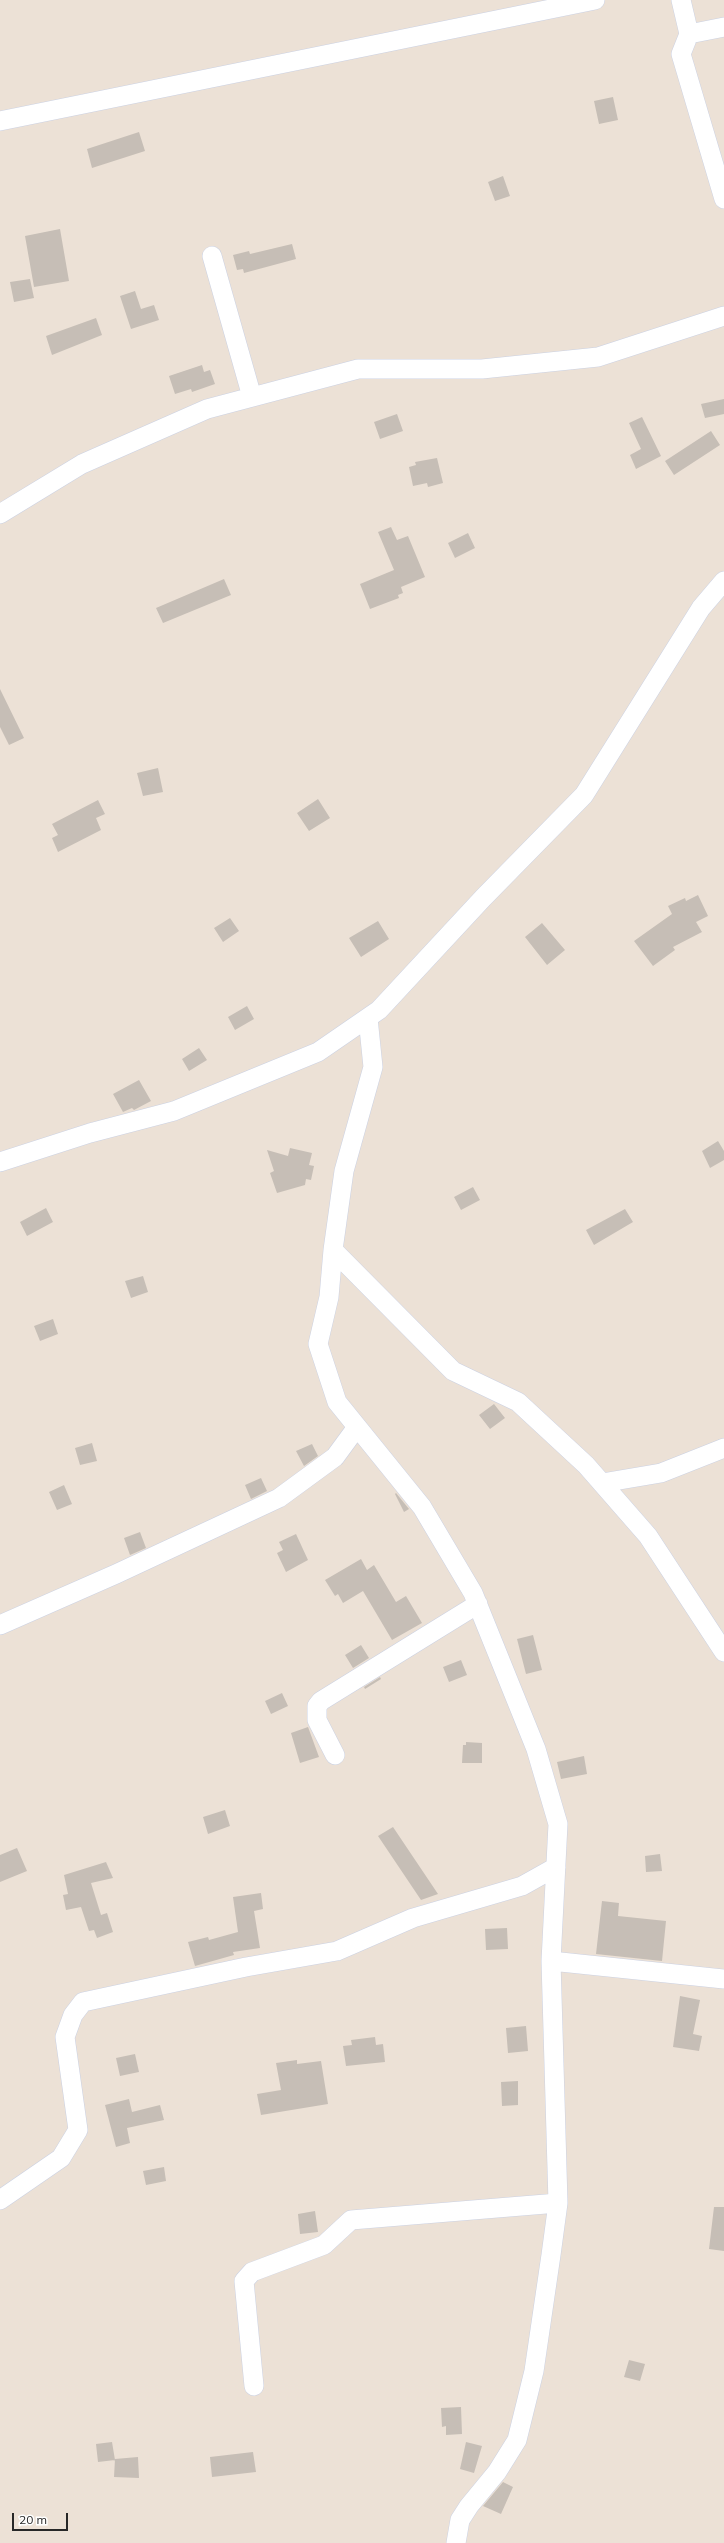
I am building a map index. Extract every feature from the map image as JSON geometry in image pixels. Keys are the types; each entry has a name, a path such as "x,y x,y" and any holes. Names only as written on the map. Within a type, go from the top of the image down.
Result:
{"street":[{"path":"0,121 595,0"},
{"path":"681,0 689,34 681,54 724,199"},
{"path":"689,34 724,26"},
{"path":"212,256 252,397"},
{"path":"0,514 82,464 207,409 358,369 482,369 598,357 724,316"},
{"path":"0,1162 90,1133 174,1111 318,1052 379,1010 483,898 584,795 701,608 724,581"},
{"path":"368,1018 373,1067 344,1171 329,1297 318,1344 337,1402 422,1507 478,1604 536,1749 558,1824 552,1961 558,2203 534,2371 517,2440 497,2472 469,2506 460,2520 456,2543"},
{"path":"334,1250 453,1370 518,1402 586,1465 648,1536 724,1652"},
{"path":"0,1625 116,1574 279,1498 335,1457 357,1427"},
{"path":"602,1483 661,1473 724,1448"},
{"path":"335,1755 317,1720 317,1706 321,1701 478,1604"},
{"path":"0,2200 61,2158 78,2130 65,2036 73,2015 83,2002 246,1967 337,1952 413,1918 522,1886 556,1867"},
{"path":"552,1961 724,1979"},
{"path":"254,2386 244,2281 252,2272 324,2246 351,2220 558,2203"}],"building":[{"path":"613,97 618,120 599,124 594,101"},
{"path":"139,132 145,151 92,168 87,149"},
{"path":"503,176 510,196 495,201 488,182"},
{"path":"60,229 69,281 34,287 25,236"},
{"path":"292,244 296,259 244,273 243,269 237,270 233,255 249,251 250,254"},
{"path":"30,279 34,298 14,302 10,282"},
{"path":"135,291 141,309 154,305 159,320 131,329 120,296"},
{"path":"96,318 102,335 52,355 46,336"},
{"path":"202,365 204,372 210,370 215,384 192,392 191,389 175,394 169,376"},
{"path":"724,399 724,414 705,418 701,404"},
{"path":"397,414 403,431 380,439 374,422"},
{"path":"642,417 661,456 636,469 630,455 641,449 629,423"},
{"path":"711,431 720,445 674,475 665,461"},
{"path":"437,458 443,483 428,487 427,483 413,486 409,467 416,465 415,462"},
{"path":"391,527 397,540 408,536 425,577 401,587 403,593 398,595 399,598 370,609 360,584 394,570 378,532"},
{"path":"468,533 475,548 455,558 448,543"},
{"path":"224,579 231,595 163,623 156,608"},
{"path":"0,689 24,738 9,745 0,727"},
{"path":"158,768 163,792 143,796 137,773"},
{"path":"318,799 330,818 309,831 297,813"},
{"path":"98,800 105,814 96,818 101,830 58,852 52,838 58,835 52,824"},
{"path":"698,895 708,916 696,922 702,932 673,947 675,950 653,966 634,941 672,914 668,906 685,898 686,901"},
{"path":"230,918 239,931 223,942 214,928"},
{"path":"378,921 389,939 361,957 349,938"},
{"path":"542,923 565,950 547,965 525,937"},
{"path":"247,1006 254,1019 235,1030 228,1017"},
{"path":"199,1048 207,1060 189,1071 182,1059"},
{"path":"139,1080 151,1101 134,1110 132,1108 123,1112 113,1094"},
{"path":"718,1141 724,1151 724,1160 710,1168 702,1151"},
{"path":"290,1148 312,1153 309,1165 314,1166 311,1180 306,1179 305,1185 277,1193 270,1173 274,1171 267,1150 288,1156"},
{"path":"473,1187 480,1200 461,1210 454,1197"},
{"path":"46,1208 53,1222 27,1236 20,1222"},
{"path":"625,1209 633,1222 594,1245 586,1230"},
{"path":"143,1276 148,1292 131,1298 125,1281"},
{"path":"53,1319 58,1334 40,1341 34,1326"},
{"path":"494,1404 505,1418 490,1429 479,1415"},
{"path":"92,1443 97,1461 80,1465 75,1448"},
{"path":"312,1444 318,1456 304,1466 296,1451"},
{"path":"261,1478 267,1491 251,1499 245,1485"},
{"path":"64,1485 72,1504 57,1510 49,1492"},
{"path":"396,1493 409,1509 404,1512 395,1494"},
{"path":"140,1532 146,1548 130,1555 124,1538"},
{"path":"296,1534 308,1560 286,1572 277,1553 283,1550 279,1542"},
{"path":"361,1559 367,1570 374,1565 396,1602 406,1596 422,1623 392,1640 363,1591 343,1603 338,1594 335,1596 325,1580"},
{"path":"533,1635 542,1670 526,1674 517,1639"},
{"path":"361,1645 369,1658 353,1668 345,1655"},
{"path":"461,1660 467,1675 449,1682 443,1667"},
{"path":"380,1677 381,1679 365,1689 364,1687"},
{"path":"282,1693 288,1706 271,1714 265,1701"},
{"path":"308,1727 319,1757 300,1763 291,1733"},
{"path":"466,1742 482,1743 482,1763 462,1763 463,1745 466,1745"},
{"path":"584,1756 587,1774 561,1779 557,1762"},
{"path":"225,1810 230,1826 208,1834 203,1817"},
{"path":"393,1827 438,1894 421,1900 378,1836"},
{"path":"17,1848 27,1871 0,1882 0,1855"},
{"path":"660,1854 662,1871 646,1872 645,1856"},
{"path":"106,1862 113,1878 91,1883 101,1915 107,1913 113,1932 97,1938 94,1930 89,1931 81,1907 66,1910 63,1895 68,1894 64,1875"},
{"path":"261,1893 263,1909 254,1911 260,1948 233,1952 234,1955 195,1966 188,1942 208,1937 209,1940 238,1932 233,1897"},
{"path":"602,1901 619,1903 618,1916 666,1921 662,1961 596,1954"},
{"path":"507,1928 508,1949 486,1950 485,1929"},
{"path":"680,1996 700,2000 693,2034 702,2036 699,2051 673,2047"},
{"path":"526,2026 528,2051 508,2053 506,2028"},
{"path":"375,2037 376,2045 383,2044 385,2062 346,2066 343,2046 352,2045 351,2040"},
{"path":"135,2054 139,2072 120,2076 116,2058"},
{"path":"297,2060 297,2064 321,2061 328,2104 261,2115 257,2094 281,2090 276,2063"},
{"path":"518,2081 518,2105 502,2106 501,2082"},
{"path":"129,2099 132,2112 160,2105 164,2120 127,2128 130,2143 116,2147 105,2105"},
{"path":"164,2167 166,2181 146,2185 143,2171"},
{"path":"714,2207 724,2207 724,2251 709,2249"},
{"path":"315,2211 318,2232 300,2234 298,2214"},
{"path":"629,2360 645,2364 640,2381 624,2377"},
{"path":"461,2407 462,2434 446,2435 446,2426 442,2427 441,2408"},
{"path":"112,2442 115,2460 98,2462 96,2444"},
{"path":"466,2442 482,2446 474,2473 460,2469"},
{"path":"253,2452 256,2472 212,2477 210,2457"},
{"path":"138,2457 139,2478 114,2477 115,2459"},
{"path":"503,2482 513,2487 501,2514 483,2506"}]}
